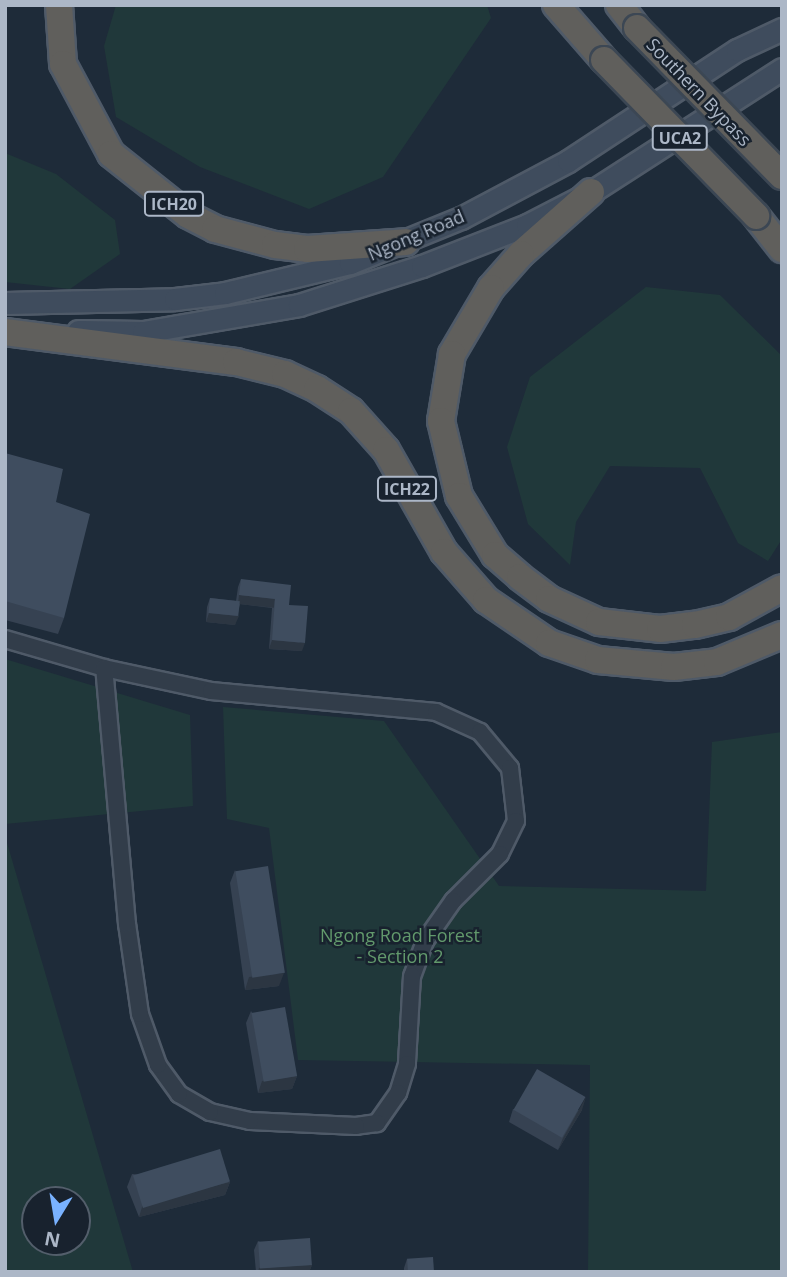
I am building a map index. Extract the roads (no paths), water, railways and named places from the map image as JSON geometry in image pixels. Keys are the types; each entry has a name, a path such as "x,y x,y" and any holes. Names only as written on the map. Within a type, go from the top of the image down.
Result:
{"highway":[{"name":"ICH20","path":"60,5 63,64 100,136 136,178 188,215 215,229 275,245 320,248 406,242"},
{"name":"UCA2","path":"556,5 604,60 756,216 782,239"},
{"name":"Southern Bypass","path":"619,5 637,28 782,176"},
{"path":"591,192 521,254 491,288 452,354 441,421 459,496 495,555 549,600 599,622 660,629 695,625 729,617 782,588"},
{"path":"756,216 782,249"},
{"name":"ICH22","path":"5,329 236,362 285,374 317,389 351,411 386,450 443,552 486,600 549,643 598,660 674,667 717,662 782,635"}],"main road":[{"name":"Ngong Road","path":"5,303 125,303 225,293 350,263 406,242 568,161 737,50 782,29"},
{"name":"Ngong Road","path":"5,329 143,331 299,305 527,225 591,192 782,69"}],"street":[{"path":"5,639 104,668 211,691 436,712 480,732 510,768 516,821 500,854 453,901 425,941 412,975 407,1064 398,1093 377,1123 356,1126 250,1121 210,1112 179,1094 158,1065 140,1014 127,924 104,668"}],"park label":[{"name":"Ngong Road Forest - Section 2","path":"400,946"}]}
